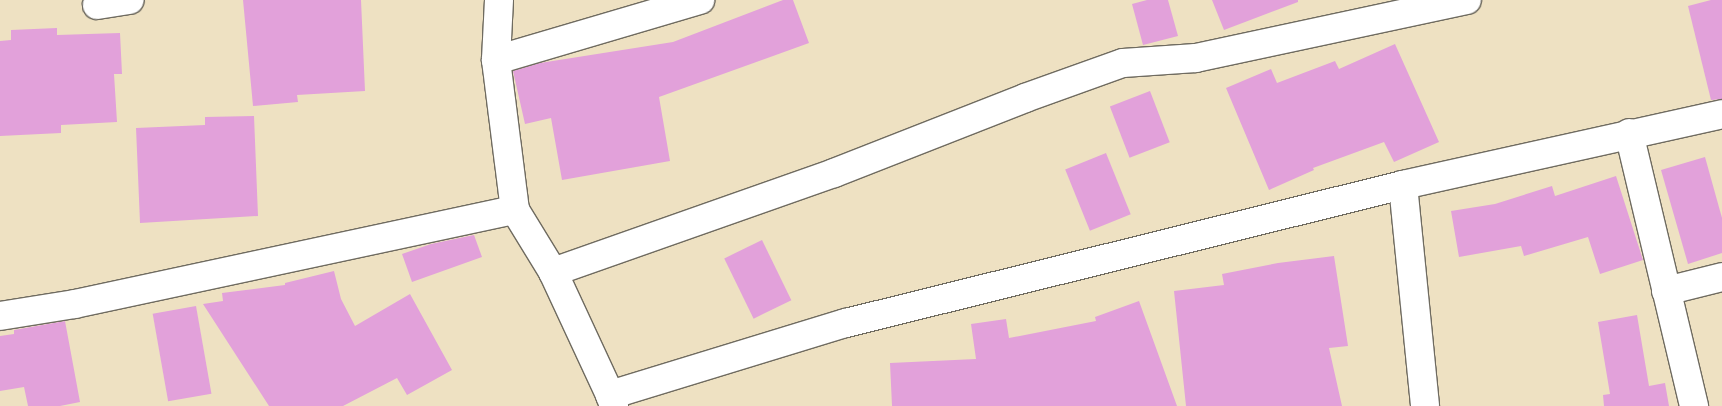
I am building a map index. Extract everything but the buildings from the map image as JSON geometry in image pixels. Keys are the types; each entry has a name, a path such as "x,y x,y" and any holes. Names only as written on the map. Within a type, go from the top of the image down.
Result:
{"street":[{"path":"97,5 130,0"},
{"path":"499,0 496,60 516,210 553,272 612,400 846,324 1403,185 1629,133 1722,114"},
{"path":"496,60 700,0"},
{"path":"553,272 834,173 1025,98 1123,63 1196,58 1467,0"},
{"path":"1629,133 1694,406"},
{"path":"1403,185 1425,406"},
{"path":"0,316 75,304 516,210"},
{"path":"1666,291 1722,277"}]}
